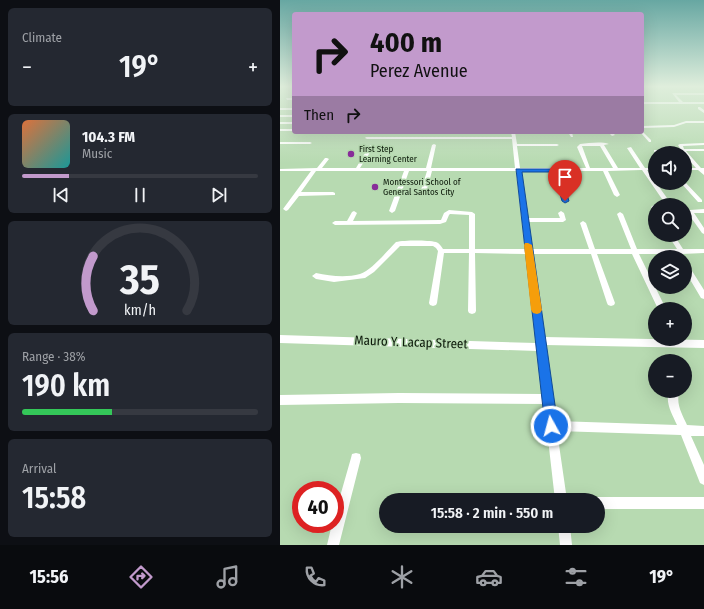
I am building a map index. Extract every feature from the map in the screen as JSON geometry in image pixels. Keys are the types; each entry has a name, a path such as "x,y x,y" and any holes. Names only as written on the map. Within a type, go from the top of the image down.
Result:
{"street":[{"path":"280,116 292,116"},
{"path":"699,117 704,118"},
{"path":"644,126 674,126 686,122 704,122"},
{"path":"280,123 292,123"},
{"path":"280,130 292,130"},
{"path":"644,134 650,141"},
{"path":"367,138 514,138 556,145"},
{"path":"514,138 560,493"},
{"path":"280,143 310,143"},
{"path":"589,170 579,146 584,144 607,144"},
{"path":"601,144 616,170"},
{"path":"424,190 434,145"},
{"path":"358,170 372,146"},
{"path":"692,150 703,147"},
{"path":"629,148 664,198"},
{"path":"286,209 327,159"},
{"path":"692,160 702,169 704,174"},
{"path":"280,170 518,171 645,169"},
{"path":"392,211 407,170"},
{"path":"557,170 565,201"},
{"path":"605,170 618,195"},
{"path":"690,190 700,201"},
{"path":"297,194 333,194"},
{"path":"335,223 440,222 444,221 446,214 449,212 470,213 473,215 472,311"},
{"path":"704,212 690,212 704,232"},
{"path":"349,223 354,213"},
{"path":"524,220 563,220 561,214"},
{"path":"620,214 635,252 659,302"},
{"path":"583,224 611,303"},
{"path":"316,276 334,279 362,276 372,270 398,244 434,244 438,246 441,251 432,303"},
{"path":"441,251 648,253"},
{"path":"692,252 704,251"},
{"path":"692,276 704,296"},
{"name":"Mauro Y. Lacap Street","path":"281,341 704,344"},
{"path":"280,400 399,398 548,399"},
{"path":"672,398 673,404 704,480"},
{"path":"551,426 704,431"},
{"path":"333,545 356,458"},
{"path":"605,503 704,503"},
{"path":"565,533 566,545"}],"slow traffic":[{"path":"528,245 537,310"}],"place":[{"name":"First Step Learning Center","path":"351,154"},
{"name":"Montessori School of General Santos City","path":"375,187"}],"route":[{"path":"551,426 518,171 557,170 565,201"}]}
